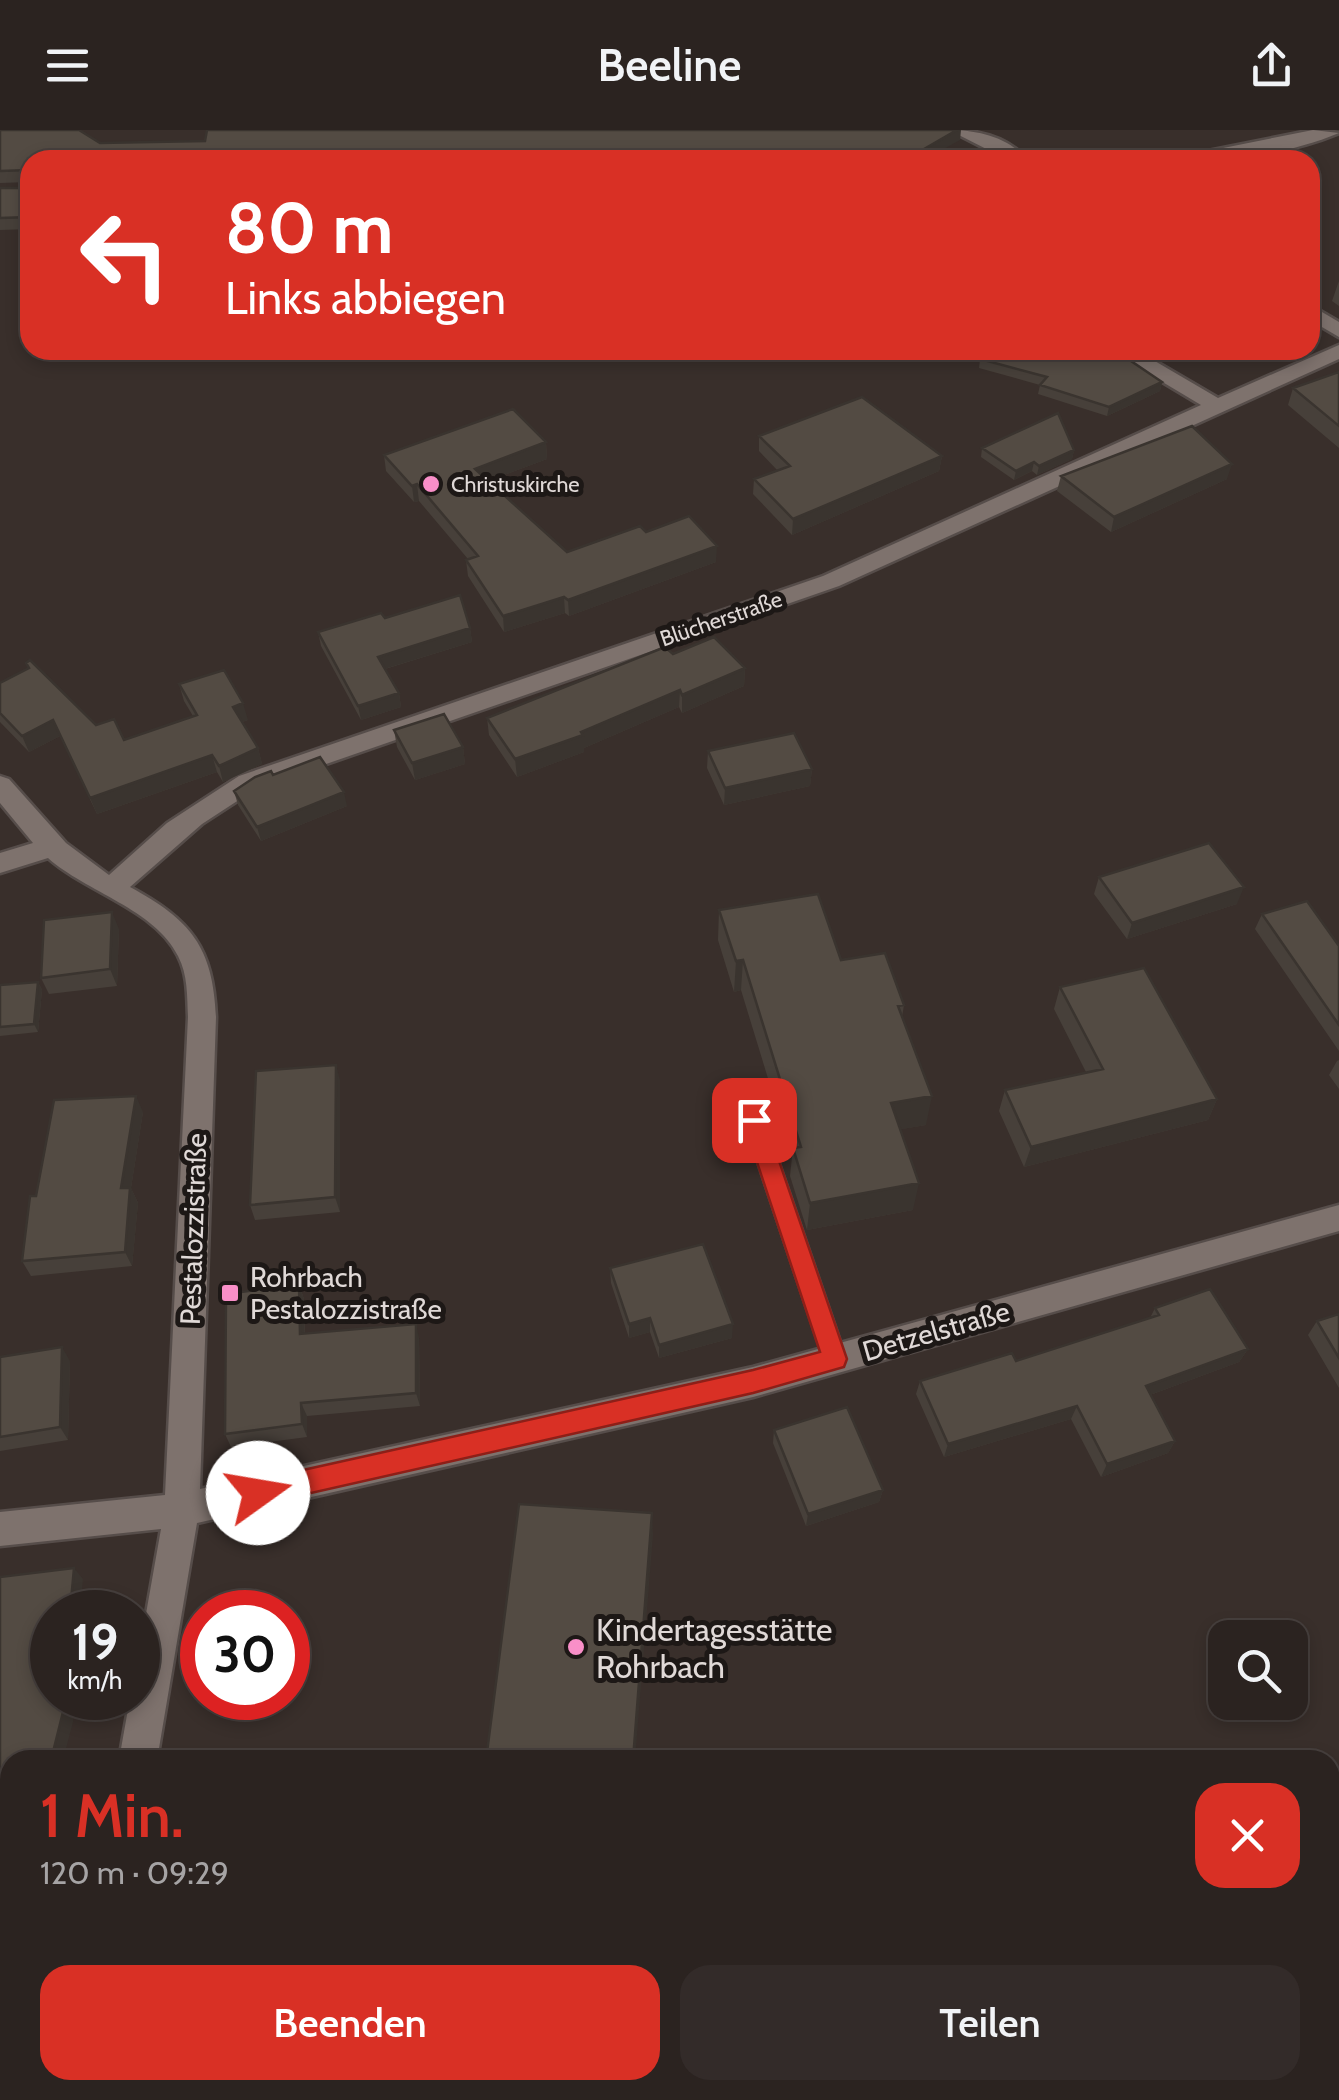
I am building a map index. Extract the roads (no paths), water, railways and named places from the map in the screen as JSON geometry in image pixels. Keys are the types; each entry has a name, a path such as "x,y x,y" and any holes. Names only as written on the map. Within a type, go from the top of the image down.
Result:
{"street":[{"path":"958,130 1006,150"},
{"path":"1245,150 1332,130"},
{"path":"1141,360 1214,404"},
{"name":"Blücherstraße","path":"112,888 166,834 207,804 248,782 831,580 924,542 1214,404 1318,360"},
{"name":"Pestalozzistraße","path":"0,785 52,847 156,914 183,940 198,969 202,1016 182,1510 140,1750"},
{"path":"0,863 52,847"},
{"name":"Detzelstraße","path":"0,1528 182,1510 753,1382 1339,1218"}],"lane":[{"path":"754,1120 835,1359"}],"place":[{"name":"Christuskirche","path":"431,484"},
{"name":"Rohrbach Pestalozzistraße","path":"230,1293"},
{"name":"Kindertagesstätte Rohrbach","path":"576,1647"}]}
